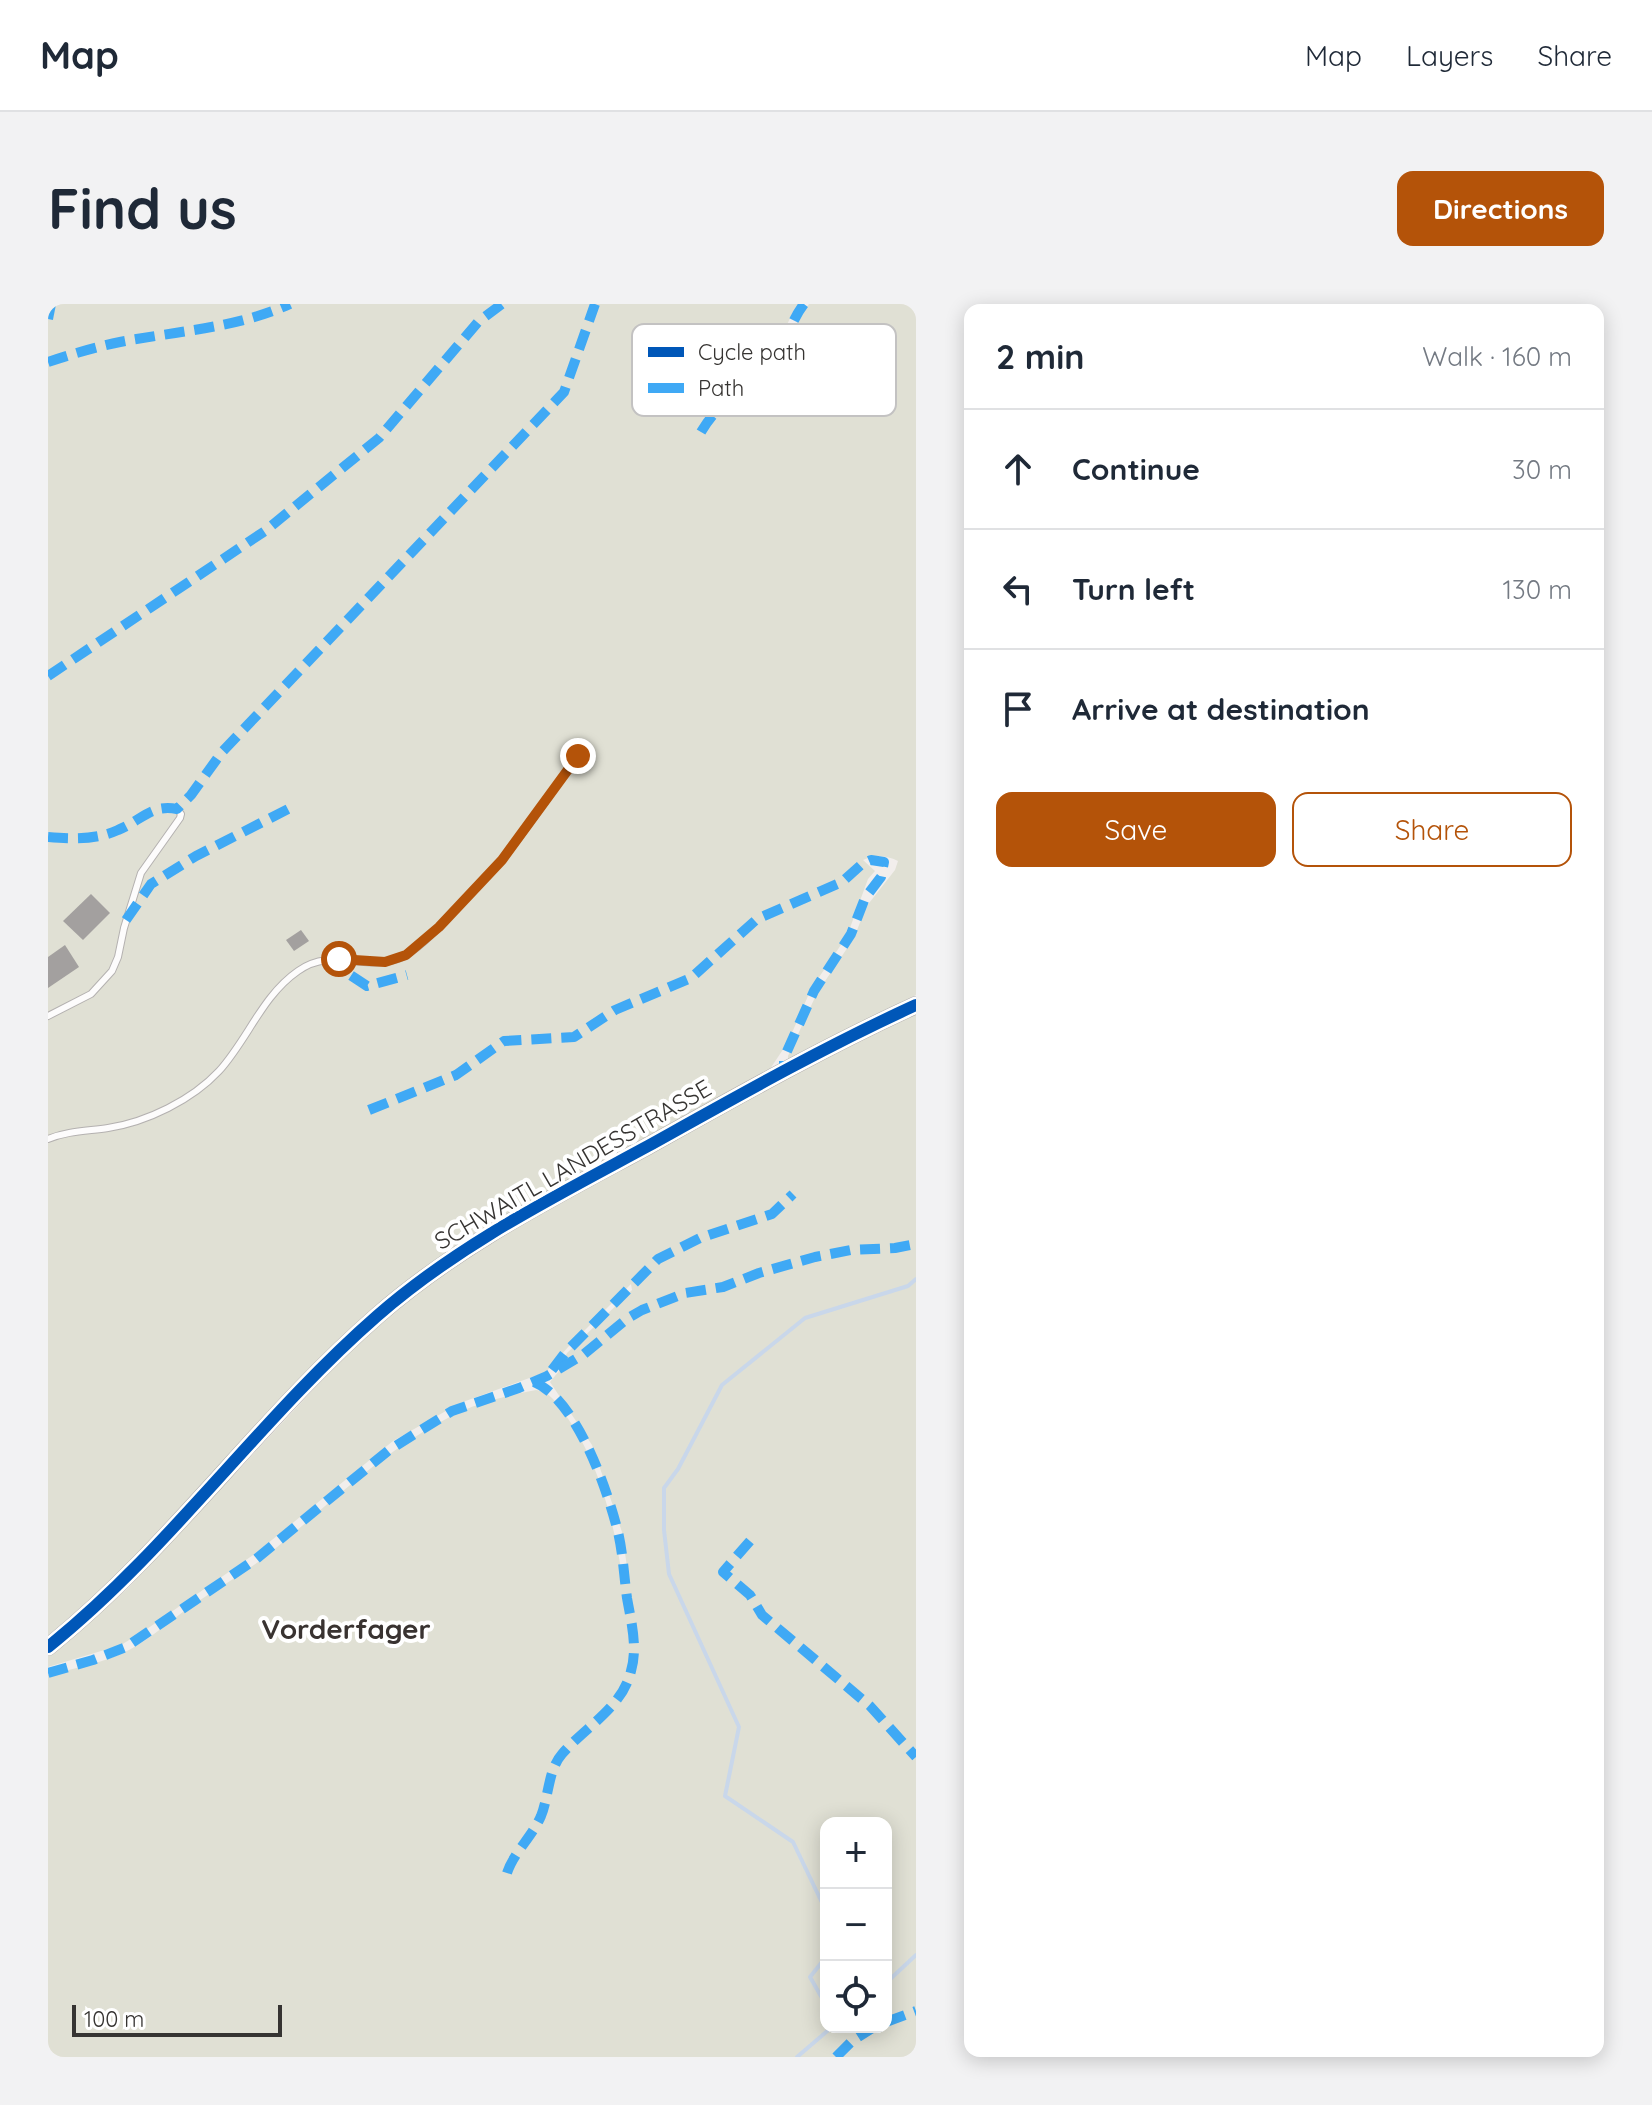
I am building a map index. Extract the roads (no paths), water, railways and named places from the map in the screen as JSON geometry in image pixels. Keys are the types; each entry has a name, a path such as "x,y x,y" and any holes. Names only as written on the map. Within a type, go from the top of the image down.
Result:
{"street":[{"name":"SCHWAITL LANDESSTRASSE","path":"48,1647 131,1573 290,1399 340,1349 422,1279 482,1238 557,1196 784,1071 916,1005"}],"lane":[{"path":"48,1139 126,1125 156,1114 206,1084 219,1071 272,995 292,975 312,963 326,959 385,962 406,955 439,927 502,860 578,756"},
{"path":"48,1016 91,994 112,971 141,873 180,818 177,809"}],"waterway":[{"path":"820,1898 793,1842 725,1796 739,1727 669,1574 664,1530 664,1488 678,1469 722,1385 805,1318 908,1286 916,1279"},
{"path":"892,1977 916,1955"},
{"path":"820,1964 810,1977 820,1994"},
{"path":"797,2057 825,2033"}],"district":[{"name":"Vorderfager","path":"346,1629"}]}
